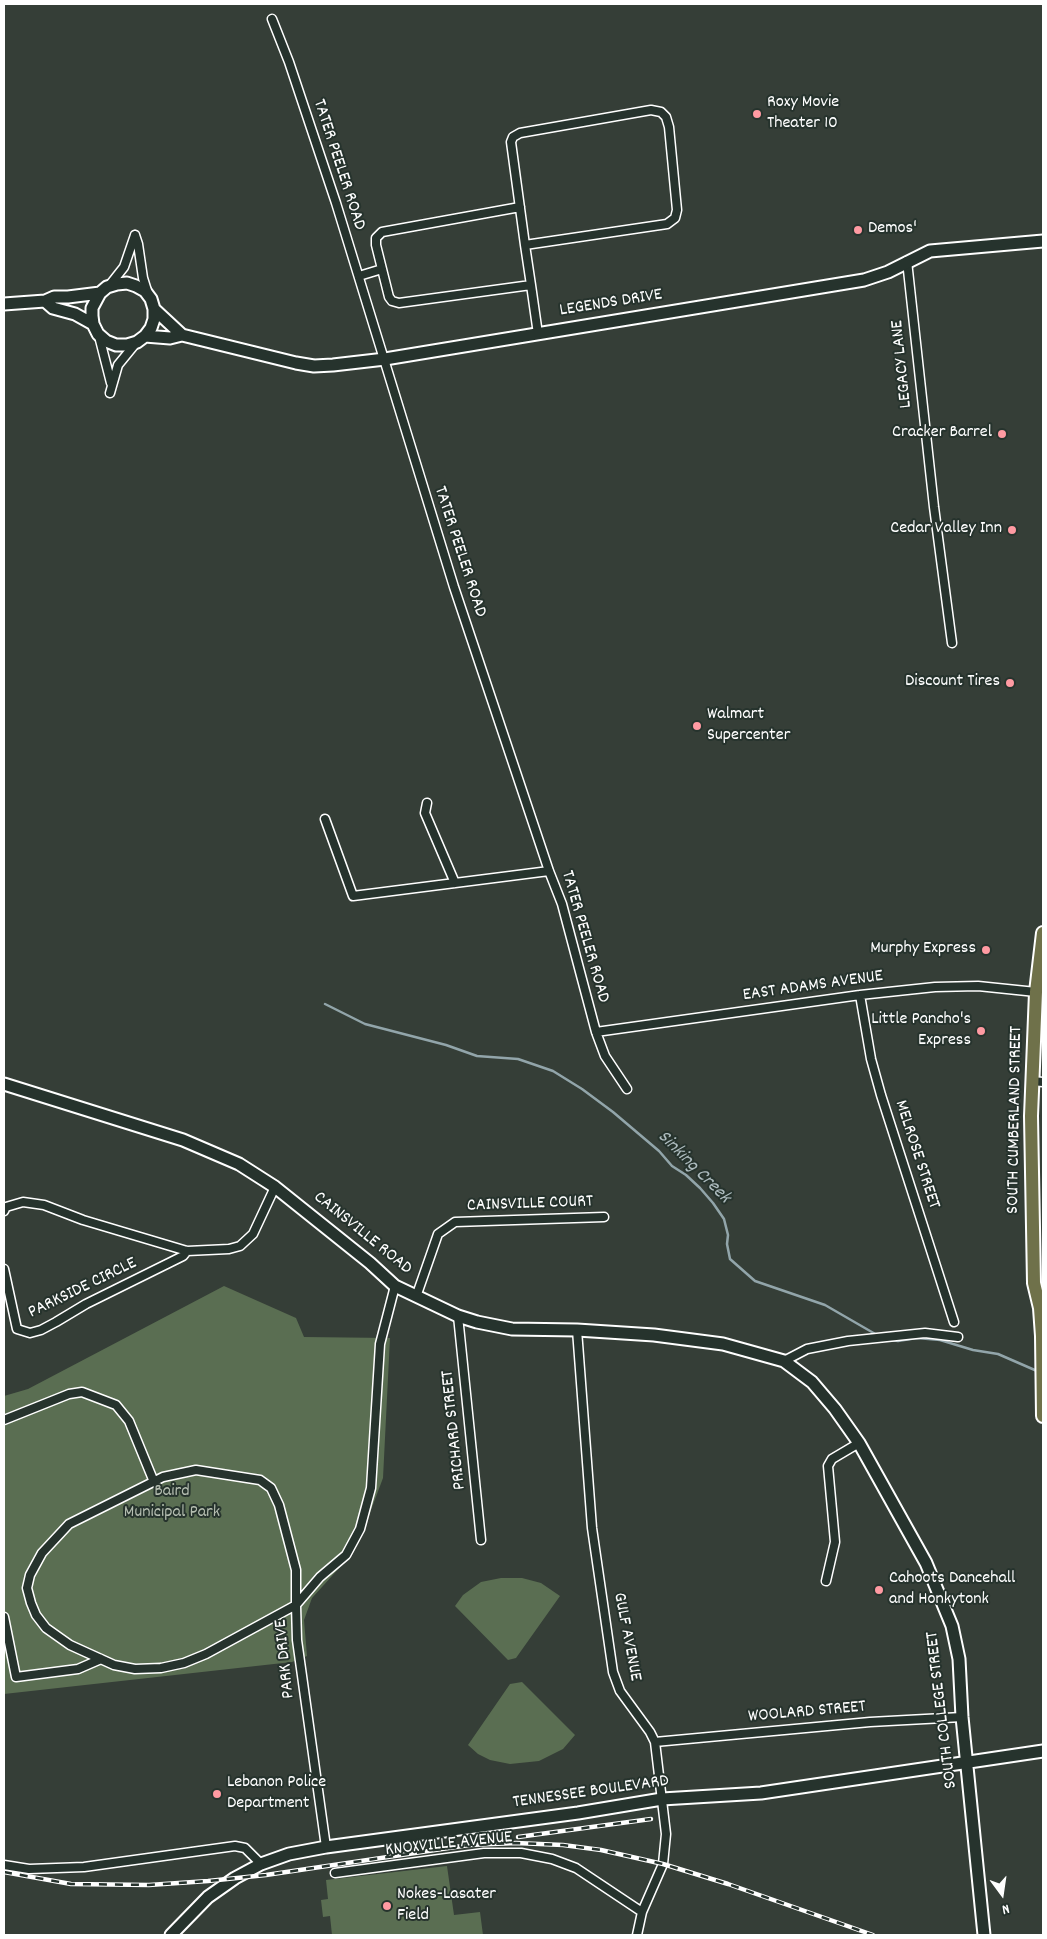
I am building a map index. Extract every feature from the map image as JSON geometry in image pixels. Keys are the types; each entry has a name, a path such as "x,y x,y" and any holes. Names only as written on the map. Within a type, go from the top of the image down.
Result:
{"main road":[{"name":"SOUTH CUMBERLAND STREET","path":"1043,933 1036,992 1037,1081 1032,1214 1034,1283 1040,1308 1042,1341 1043,1416"},
{"name":"SOUTH CUMBERLAND STREET","path":"1040,1308 1043,1293"}],"street":[{"name":"TATER PEELER ROAD","path":"272,19 289,62 359,276 454,587 549,871 562,904 596,1032 605,1056 626,1089"},
{"path":"525,245 666,224 675,218 677,210 669,126 666,117 661,112 651,110 520,133 513,137 511,142 525,245 538,334"},
{"path":"520,207 382,232 376,238 376,245 389,297 392,301 399,303 531,286"},
{"path":"111,384 92,308 104,290 124,267 135,235 143,278 149,296"},
{"name":"LEGENDS DRIVE","path":"45,301 53,308 75,314 96,329 106,341 116,345 126,345 141,339 185,336 314,366 385,359 864,280 888,272 907,261 930,252 1043,241"},
{"name":"LEGACY LANE","path":"907,261 934,507 952,643"},
{"path":"359,276 382,269"},
{"path":"4,304 45,301 54,296 68,297 104,290 117,284 127,283 136,286 149,296"},
{"name":"LEGENDS DRIVE","path":"149,296 154,309 185,336"},
{"path":"110,393 111,384 120,361 151,328 154,309"},
{"path":"427,803 425,813 455,883"},
{"path":"325,820 353,896 549,871"},
{"name":"EAST ADAMS AVENUE","path":"596,1032 860,995 962,985 1036,992"},
{"name":"MELROSE STREET","path":"860,995 870,1059 880,1095 954,1322"},
{"name":"CAINSVILLE ROAD","path":"4,1084 183,1140 239,1164 275,1187 370,1263 395,1286 458,1316 512,1329 577,1330 654,1335 724,1344 784,1361 812,1382 835,1409 859,1443"},
{"name":"PARKSIDE CIRCLE","path":"4,1211 6,1207 23,1202 44,1205 83,1220 187,1251 229,1249 240,1246 253,1234 275,1187"},
{"name":"CAINSVILLE COURT","path":"416,1297 438,1234 456,1222 604,1217"},
{"name":"PARKSIDE CIRCLE","path":"4,1269 7,1298 17,1329 30,1333 41,1330 86,1304 183,1256 187,1251"},
{"name":"PARK DRIVE","path":"326,1847 297,1640 296,1605 320,1577 346,1555 360,1529 371,1488 380,1344 395,1286"},
{"name":"PRICHARD STREET","path":"458,1316 480,1540"},
{"name":"GULF AVENUE","path":"577,1330 592,1528 613,1672 620,1691 650,1732 655,1742 666,1834 663,1864 642,1912 637,1935"},
{"path":"784,1361 807,1349 848,1341 925,1334 958,1338"},
{"path":"4,1420 69,1394 82,1392 116,1405 129,1421 154,1482"},
{"path":"826,1581 835,1542 828,1466 832,1458 859,1443"},
{"name":"SOUTH COLLEGE STREET","path":"859,1443 926,1563 952,1626 959,1659 962,1717 984,1935"},
{"path":"196,1470 260,1480 271,1488 278,1505 296,1570 296,1605 184,1664 161,1668 135,1669 114,1665 70,1645 46,1628 36,1615 27,1588 30,1575 42,1553 69,1524 154,1482 180,1472 196,1470"},
{"path":"4,1617 16,1677 78,1669 101,1659"},
{"name":"WOOLARD STREET","path":"655,1742 870,1722 962,1717"},
{"name":"TENNESSEE BOULEVARD","path":"171,1935 208,1897 235,1878 261,1864 289,1854 326,1847 578,1813 662,1799 761,1793 1043,1751"},
{"path":"4,1865 29,1869 84,1867 235,1846 245,1848 261,1864"},
{"name":"KNOXVILLE AVENUE","path":"334,1873 484,1853 521,1853 552,1859 576,1868 642,1912"}],"green space":[{"name":"Baird Municipal Park","path":"224,1286 296,1318 304,1337 390,1338 383,1478 359,1542 341,1566 312,1598 304,1620 307,1656 292,1662 4,1694 4,1396 28,1389"},
{"path":"501,1578 522,1578 541,1583 560,1596 516,1658 508,1660 455,1606 463,1595 481,1582"},
{"path":"522,1682 575,1735 563,1749 539,1761 510,1764 490,1760 478,1754 468,1745 510,1684"},
{"name":"Nokes-Lasater Field","path":"447,1866 454,1915 480,1912 483,1935 332,1935 330,1916 323,1917 321,1900 328,1899 326,1880"}],"waterway":[{"name":"Sinking Creek","path":"325,1004 365,1024 446,1045 477,1056 518,1059 553,1071 613,1112 659,1151 672,1166 686,1175 700,1188 724,1219 728,1235 727,1244 730,1259 755,1281 825,1305 877,1335"},
{"name":"Sinking Creek","path":"891,1340 898,1341 917,1338 940,1340 973,1350 998,1354 1037,1371"}],"railway":[{"path":"518,1837 651,1819"},
{"path":"4,1872 71,1884 149,1885 266,1875 469,1845 516,1843 563,1845 601,1850 663,1864 728,1884 873,1935"}],"place":[{"name":"Roxy Movie Theater 10","path":"757,114"},
{"name":"Demos'","path":"858,230"},
{"name":"Cracker Barrel","path":"1002,434"},
{"name":"Cedar Valley Inn","path":"1012,530"},
{"name":"Discount Tires","path":"1010,683"},
{"name":"Walmart Supercenter","path":"697,726"},
{"name":"Murphy Express","path":"986,950"},
{"name":"Little Pancho's Express","path":"981,1031"},
{"name":"Cahoots Dancehall and Honkytonk","path":"879,1590"},
{"name":"Lebanon Police Department","path":"217,1794"},
{"name":"Nokes-Lasater Field","path":"387,1906"}]}
